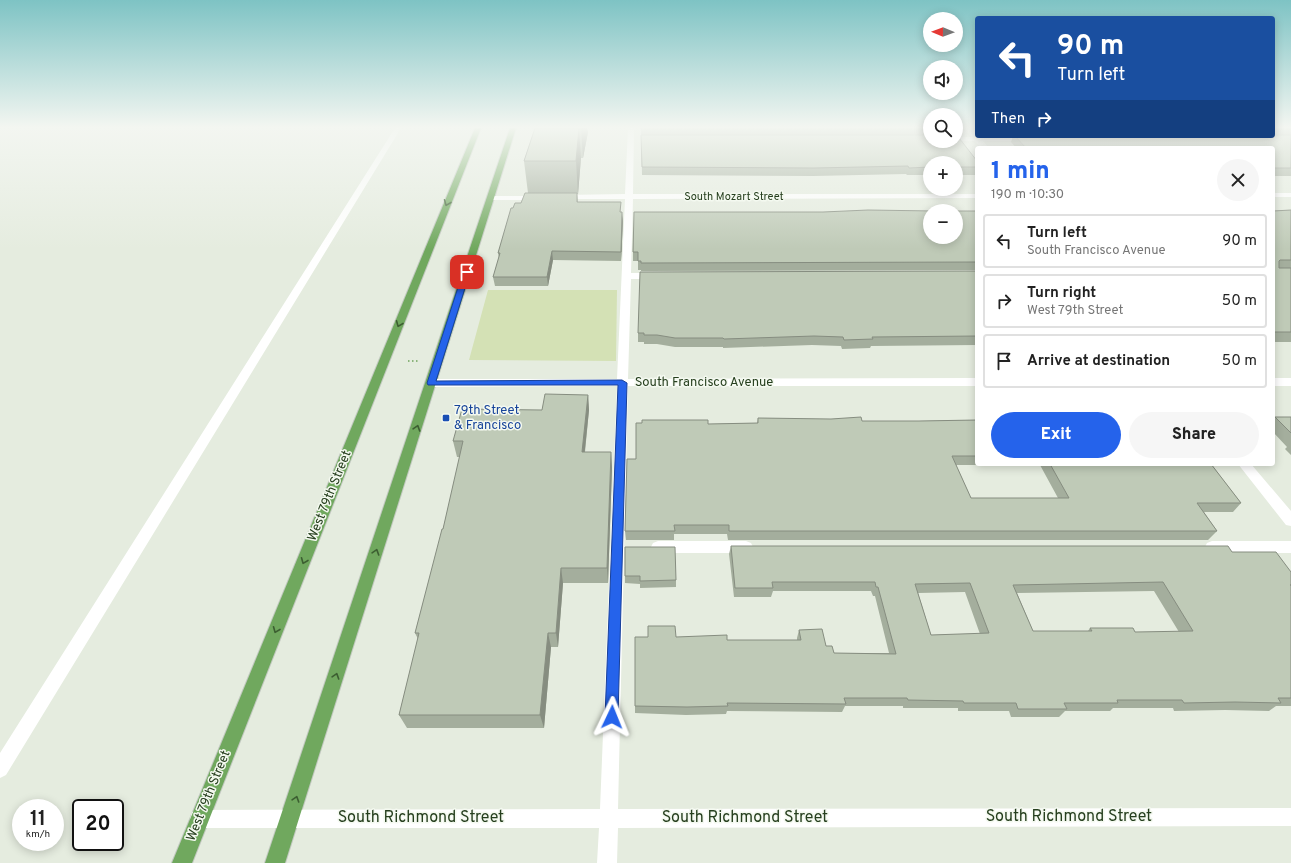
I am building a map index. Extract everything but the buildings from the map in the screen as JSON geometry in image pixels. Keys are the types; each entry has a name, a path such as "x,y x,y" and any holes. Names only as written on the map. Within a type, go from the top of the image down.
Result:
{"main road":[{"name":"West 79th Street","path":"182,863 462,168"},
{"path":"275,863 500,168"}],"street":[{"path":"0,769 373,168"},
{"path":"607,863 622,383 631,168"},
{"path":"1275,196 1291,195"},
{"name":"South Mozart Street","path":"491,198 975,196"},
{"path":"626,276 666,276"},
{"name":"South Francisco Avenue","path":"431,383 975,382"},
{"path":"1275,382 1291,382"},
{"path":"1246,466 1291,521"},
{"path":"617,547 760,547"},
{"path":"1196,547 1291,547"},
{"name":"South Richmond Street","path":"199,819 1291,817"}],"green space":[{"path":"488,290 617,290 616,361 469,360"}],"place":[{"name":"79th Street & Francisco","path":"446,418"}],"route":[{"path":"467,272 431,383 622,383 612,717"}]}
